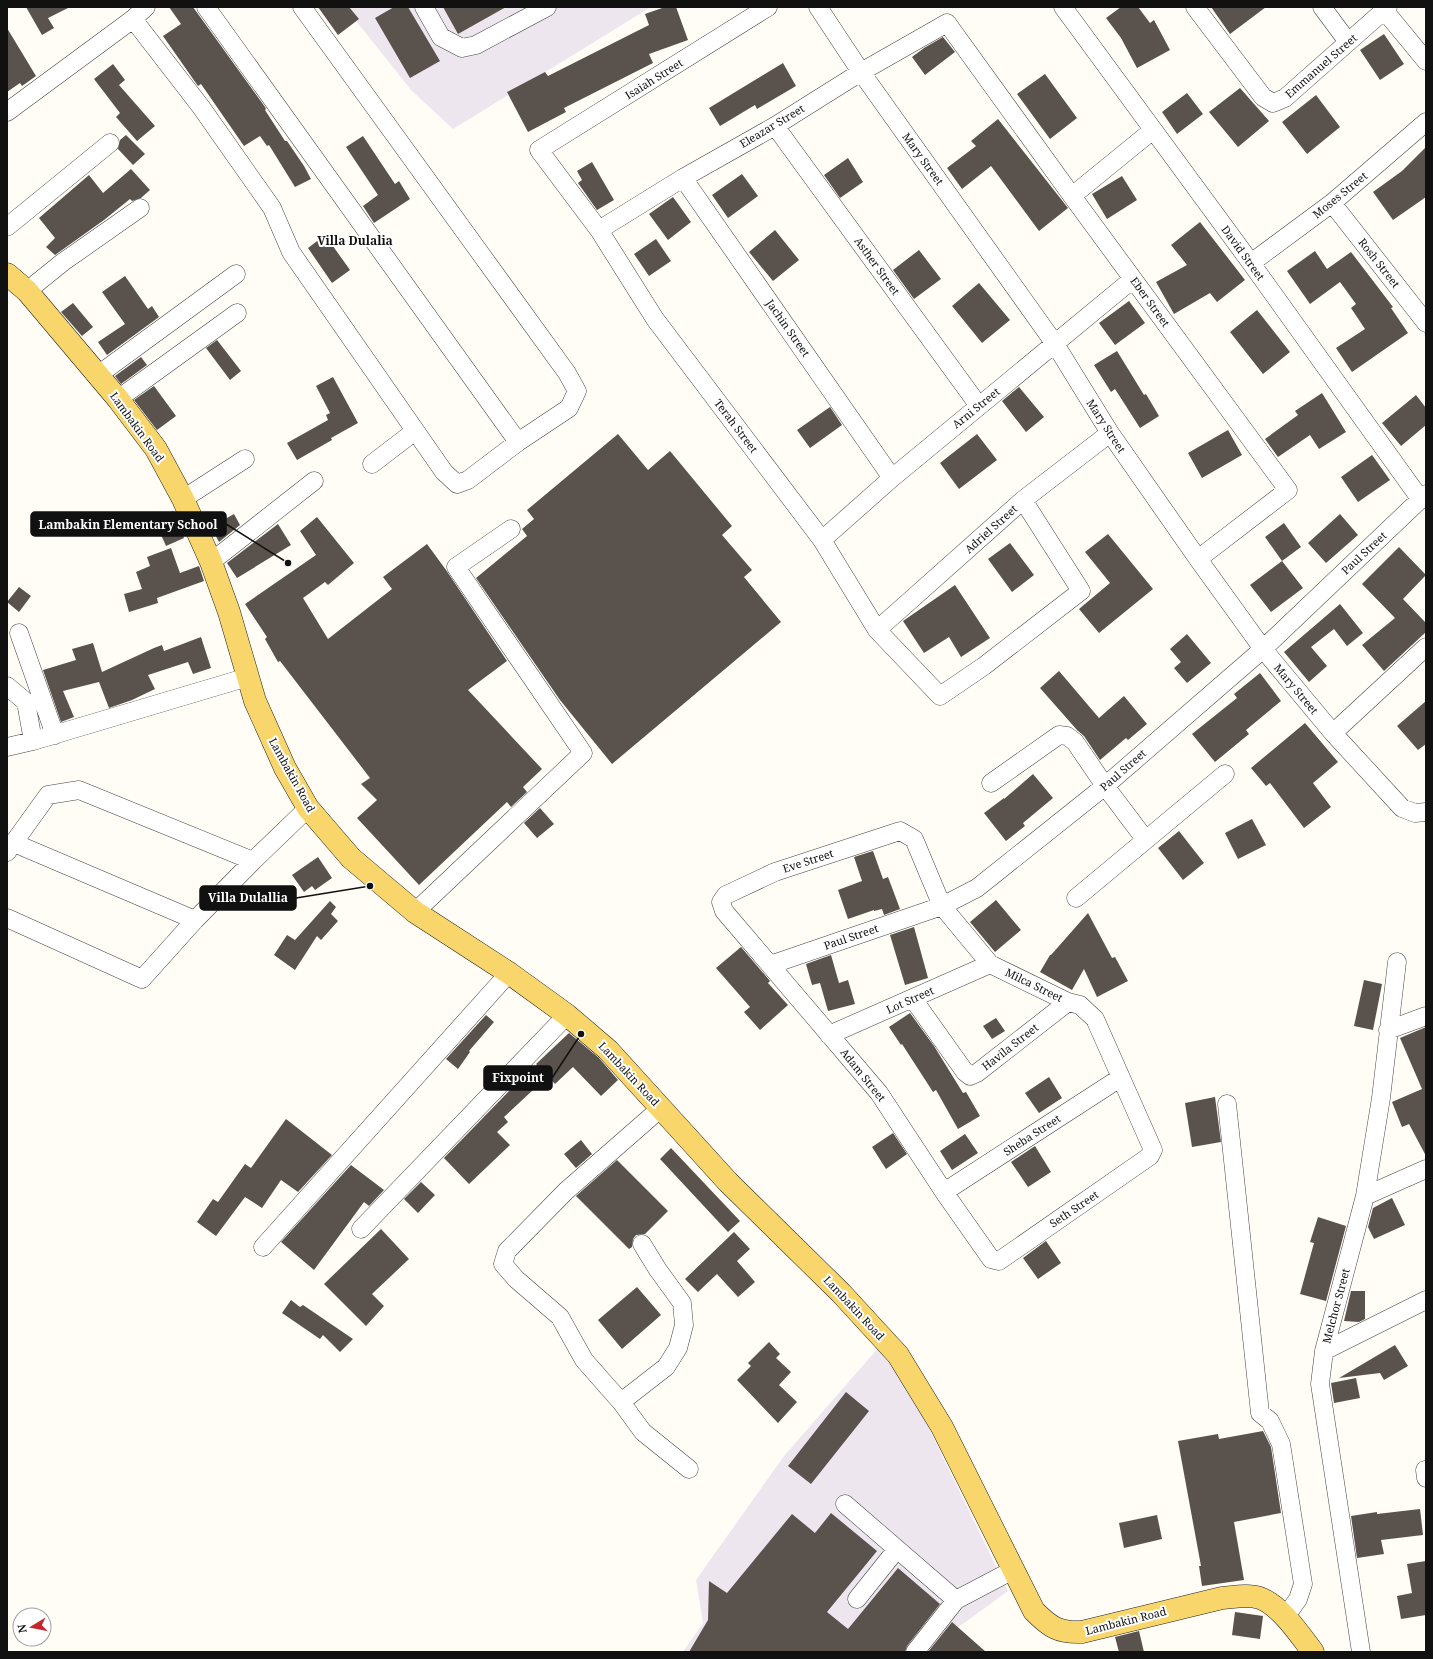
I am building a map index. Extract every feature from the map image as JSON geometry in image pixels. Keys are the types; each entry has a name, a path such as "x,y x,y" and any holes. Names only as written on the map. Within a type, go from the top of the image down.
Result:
{"main road":[{"name":"Lambakin Road","path":"7,274 27,291 118,399 156,449 183,499 211,562 229,612 255,701 269,735 308,808 351,858 414,912 509,973 566,1015 608,1050 728,1182 841,1293 898,1355 942,1427 1034,1611 1055,1630 1069,1633 1082,1632 1222,1598 1243,1596 1260,1598 1286,1616 1313,1652"}],"street":[{"path":"7,112 133,19 146,7"},
{"path":"206,7 518,442"},
{"path":"133,19 196,101 272,208 291,252 444,472 457,484 468,480 518,442 569,408 577,391 567,373 302,7"},
{"path":"424,7 441,37 462,48 476,45 547,7"},
{"name":"Isaiah Street","path":"539,150 768,7"},
{"name":"Mary Street","path":"818,7 861,72 1055,344 1110,433 1263,649 1333,733 1402,808 1415,813 1426,812"},
{"name":"David Street","path":"1063,7 1423,497"},
{"name":"Emmanuel Street","path":"1195,7 1263,98 1273,103 1285,98 1386,9"},
{"path":"1322,7 1348,42"},
{"path":"1386,9 1426,61"},
{"name":"Eleazar Street","path":"599,230 683,178 775,126 861,72 947,23"},
{"name":"Eber Street","path":"947,23 1288,490 1198,559"},
{"name":"Moses Street","path":"1251,263 1332,203 1426,122"},
{"name":"Asther Street","path":"775,126 979,406"},
{"path":"1072,196 1153,130"},
{"path":"7,227 110,143"},
{"name":"Terah Street","path":"539,150 599,230 655,319 822,540 877,630 940,696 984,666 1081,591 1023,500"},
{"name":"Jachin Street","path":"683,178 892,478"},
{"name":"Rosh Street","path":"1332,203 1426,324"},
{"path":"27,291 62,262 140,208"},
{"path":"98,375 236,274"},
{"name":"Arni Street","path":"822,540 892,478 1133,279"},
{"path":"118,399 237,313"},
{"path":"372,464 415,431"},
{"name":"Adriel Street","path":"877,630 1023,500 1110,433"},
{"path":"183,499 246,459"},
{"path":"211,562 314,480"},
{"name":"Paul Street","path":"770,965 942,906 977,888 1105,786 1263,649 1423,497"},
{"path":"414,912 582,753 456,567 511,529"},
{"path":"19,633 55,734"},
{"path":"1333,733 1426,647"},
{"path":"7,747 34,741 248,677"},
{"path":"7,686 26,702 34,741"},
{"path":"991,783 1059,734 1067,736 1075,742 1105,786 1146,839"},
{"path":"1076,898 1225,774"},
{"path":"195,920 10,847 48,795 79,790 253,860"},
{"path":"7,918 142,979 195,920 253,860 308,808"},
{"name":"Milca Street","path":"900,831 914,838 942,906 990,964 1068,1002 1080,1005 1095,1020 1153,1150"},
{"name":"Eve Street","path":"721,902 726,895 776,872 900,831"},
{"name":"Adam Street","path":"721,902 724,911 879,1093 944,1192 991,1259"},
{"name":"Melchor Street","path":"1361,1652 1320,1384 1324,1351 1365,1196 1381,1098 1397,962"},
{"name":"Lot Street","path":"830,1035 913,1000 990,964"},
{"path":"263,1247 509,973"},
{"name":"Havila Street","path":"913,1000 965,1072 970,1076 977,1073 1068,1002"},
{"path":"361,1229 566,1015"},
{"path":"1388,1030 1426,1016"},
{"name":"Sheba Street","path":"944,1192 1120,1078"},
{"path":"1227,1104 1260,1413 1270,1421 1281,1444 1304,1584 1298,1598 1286,1616"},
{"path":"661,1108 566,1191 508,1251 503,1264 516,1280 560,1317 584,1360 621,1402 643,1432 689,1469"},
{"name":"Seth Street","path":"991,1259 999,1261 1150,1156 1153,1150"},
{"path":"1365,1196 1426,1169"},
{"path":"621,1402 666,1367 678,1348 684,1325 682,1303 658,1270 642,1244"},
{"path":"1324,1351 1426,1300"},
{"path":"845,1504 956,1600"},
{"path":"857,1599 897,1549"},
{"path":"915,1652 956,1600 1013,1570"}],"shaded area":[{"path":"345,7 651,7 453,129 411,90"},
{"path":"879,1347 919,1408 1008,1591 956,1629 978,1652 683,1652 703,1623 696,1580 784,1456"}],"building":[{"path":"26,7 70,7 48,18 54,28 42,35"},
{"path":"169,7 193,7 265,107 265,110 285,141 287,141 304,166 311,179 295,187 269,145 267,146 260,136 244,146 201,84 198,86 163,36 181,24"},
{"path":"318,7 349,7 359,19 338,35"},
{"path":"394,7 408,7 440,61 410,78 375,18"},
{"path":"443,7 506,7 458,34"},
{"path":"665,7 676,7 688,40 649,54 653,63 564,108 566,112 528,132 507,92 545,72 548,76 649,25 645,14"},
{"path":"1121,7 1138,7 1150,23 1154,20 1170,50 1137,68 1121,38 1106,18"},
{"path":"1211,7 1266,7 1230,34"},
{"path":"7,28 36,76 22,86 20,83 7,92"},
{"path":"1384,34 1404,64 1380,80 1360,50"},
{"path":"943,37 955,52 925,75 912,57"},
{"path":"783,63 796,86 757,109 755,105 720,126 709,108"},
{"path":"113,64 125,80 119,85 155,126 137,141 116,117 120,113 94,79"},
{"path":"1045,74 1077,118 1050,139 1017,94"},
{"path":"1240,88 1269,121 1238,147 1209,112"},
{"path":"1187,93 1203,114 1177,134 1162,112"},
{"path":"1316,95 1340,127 1307,154 1282,122"},
{"path":"998,119 1068,208 1039,231 991,166 962,189 947,168 976,146 971,141"},
{"path":"126,135 145,154 133,165 118,149 120,140"},
{"path":"363,136 395,184 399,181 410,199 374,223 363,206 378,195 346,147"},
{"path":"1426,147 1426,197 1393,220 1373,192 1402,171"},
{"path":"848,158 863,182 840,198 824,175"},
{"path":"592,162 614,200 597,210 578,183 582,180 577,171"},
{"path":"131,169 150,190 141,198 132,201 130,199 104,220 55,255 46,247 55,238 39,218 89,175 103,193"},
{"path":"742,174 758,196 728,218 712,195"},
{"path":"1122,176 1137,200 1107,219 1092,194"},
{"path":"673,197 691,222 668,240 649,214"},
{"path":"1200,222 1245,280 1217,302 1210,293 1174,314 1156,282 1187,265 1171,245"},
{"path":"775,230 799,260 773,281 749,252"},
{"path":"325,235 350,270 332,283 308,248"},
{"path":"656,239 671,261 649,276 634,254"},
{"path":"919,250 941,279 914,299 893,270"},
{"path":"1315,251 1327,269 1351,252 1393,307 1391,308 1408,333 1352,372 1336,348 1365,329 1351,308 1356,304 1340,282 1310,304 1287,271"},
{"path":"125,276 148,309 152,306 159,317 107,355 98,342 125,324 102,292"},
{"path":"979,283 1010,320 982,343 952,306"},
{"path":"1129,301 1145,323 1115,345 1099,323"},
{"path":"73,303 93,327 82,336 61,312"},
{"path":"1257,310 1290,352 1263,374 1230,332"},
{"path":"217,340 241,371 230,380 206,348"},
{"path":"1117,351 1144,395 1146,394 1159,416 1140,428 1115,389 1111,392 1094,365"},
{"path":"141,357 147,365 121,384 115,376"},
{"path":"333,377 358,423 297,460 287,443 328,420 326,415 330,413 316,386"},
{"path":"154,386 176,416 157,430 134,400"},
{"path":"1019,387 1044,417 1026,432 1002,401"},
{"path":"1322,393 1346,432 1319,449 1310,435 1278,457 1265,439 1298,415 1295,411"},
{"path":"1416,395 1426,408 1426,425 1401,446 1382,423"},
{"path":"830,407 842,425 810,448 797,430"},
{"path":"1228,430 1242,455 1202,478 1188,453"},
{"path":"618,434 648,470 670,451 732,526 722,535 752,570 744,577 781,622 612,764 560,700 476,578 527,536 522,529 534,519 527,510"},
{"path":"977,434 997,460 959,489 940,463"},
{"path":"1372,455 1390,480 1358,502 1341,477"},
{"path":"173,511 184,538 166,546 154,519"},
{"path":"234,514 240,525 219,542 211,527"},
{"path":"1340,514 1358,535 1326,563 1308,543"},
{"path":"317,517 354,563 328,585 325,582 303,598 328,639 392,589 383,577 427,544 507,661 468,690 542,769 523,787 527,792 511,807 507,802 419,885 357,818 377,800 361,784 370,778 280,661 278,662 265,639 267,637 245,604 316,555 300,531"},
{"path":"1284,523 1301,547 1282,561 1265,537"},
{"path":"278,524 291,545 237,578 227,563"},
{"path":"1108,534 1153,589 1099,633 1079,609 1110,583 1085,552"},
{"path":"1010,543 1034,575 1012,592 988,559"},
{"path":"1399,547 1426,575 1403,599 1426,623 1426,632 1384,671 1362,645 1395,618 1362,584"},
{"path":"171,548 180,573 199,566 204,581 157,598 158,603 129,612 124,594 142,589 136,572 150,566 147,557"},
{"path":"1282,561 1303,588 1271,612 1250,585"},
{"path":"955,585 990,638 961,657 949,637 924,653 903,621"},
{"path":"19,587 31,596 19,612 7,602"},
{"path":"1340,604 1363,633 1347,646 1334,629 1311,647 1327,666 1309,682 1284,652"},
{"path":"1187,634 1211,663 1187,683 1174,668 1181,662 1170,649"},
{"path":"201,637 211,668 193,674 188,662 148,675 155,689 132,700 109,708 99,682 63,691 74,717 61,722 43,670 76,660 72,649 93,643 102,672 162,645 164,651"},
{"path":"1059,671 1099,718 1124,696 1147,724 1128,740 1126,738 1100,760 1084,736 1040,688"},
{"path":"1260,673 1281,701 1246,730 1249,734 1215,762 1192,734 1237,698 1234,694"},
{"path":"1426,701 1426,744 1418,750 1397,726"},
{"path":"1305,723 1338,762 1313,783 1331,807 1304,828 1270,783 1266,786 1251,768"},
{"path":"1033,774 1053,798 1023,823 1025,826 1006,841 984,813 1004,799"},
{"path":"540,808 554,824 537,838 524,823"},
{"path":"1252,819 1266,845 1238,859 1225,833"},
{"path":"1179,831 1204,863 1183,880 1158,848"},
{"path":"873,851 883,879 888,877 900,909 884,915 882,909 874,910 848,919 838,890 862,881 854,857"},
{"path":"318,857 332,878 315,890 312,886 304,892 292,875"},
{"path":"996,900 1021,930 995,952 970,922"},
{"path":"330,901 336,907 331,914 338,921 321,940 317,936 295,970 274,955 287,935 295,940"},
{"path":"1088,913 1112,958 1115,957 1128,981 1097,997 1084,969 1072,990 1040,972 1050,955"},
{"path":"914,927 928,978 905,985 890,935"},
{"path":"741,947 770,981 768,983 788,1005 760,1030 744,1012 750,1007 716,968"},
{"path":"831,955 839,983 848,980 855,1004 828,1011 820,983 812,985 806,964"},
{"path":"1364,980 1382,984 1373,1030 1354,1026"},
{"path":"910,1013 934,1046 963,1093 966,1092 980,1116 958,1129 936,1090 933,1092 902,1044 901,1045 889,1027"},
{"path":"486,1015 494,1022 469,1051 470,1052 458,1069 446,1059"},
{"path":"996,1018 1005,1031 992,1039 983,1026"},
{"path":"1426,1027 1426,1156 1409,1124 1402,1127 1392,1102 1422,1089 1400,1038"},
{"path":"569,1033 599,1058 618,1080 601,1096 573,1067 555,1084 548,1076 504,1117 508,1122 497,1132 510,1145 469,1184 444,1158 511,1089 512,1090 537,1065 536,1064"},
{"path":"1049,1077 1062,1098 1039,1113 1025,1093"},
{"path":"1215,1097 1221,1142 1192,1147 1185,1103"},
{"path":"286,1119 332,1155 298,1192 281,1180 262,1208 245,1197 216,1236 197,1222 213,1199 218,1202 245,1164 251,1168"},
{"path":"893,1133 907,1154 886,1169 872,1147"},
{"path":"965,1134 978,1153 952,1170 940,1151"},
{"path":"581,1140 592,1154 576,1168 564,1154"},
{"path":"1035,1146 1051,1172 1028,1187 1011,1162"},
{"path":"671,1148 740,1221 728,1232 660,1159"},
{"path":"617,1160 668,1211 645,1234 636,1235 633,1239 632,1247 629,1249 576,1196"},
{"path":"351,1165 384,1190 369,1206 364,1202 314,1270 281,1242"},
{"path":"421,1182 435,1195 418,1213 404,1199"},
{"path":"1392,1198 1405,1225 1374,1239 1368,1227 1373,1208"},
{"path":"1318,1217 1346,1226 1326,1301 1300,1294 1314,1243 1310,1242"},
{"path":"381,1229 409,1259 372,1294 384,1306 366,1326 324,1284"},
{"path":"734,1232 750,1249 737,1261 755,1282 738,1297 717,1274 698,1292 685,1279"},
{"path":"1046,1241 1061,1263 1038,1279 1023,1258"},
{"path":"637,1287 661,1315 622,1349 598,1320"},
{"path":"1351,1291 1365,1291 1365,1319 1359,1322 1344,1321"},
{"path":"291,1300 300,1307 303,1305 353,1339 340,1352 323,1335 320,1339 282,1313"},
{"path":"769,1342 780,1354 776,1358 791,1372 779,1385 797,1402 778,1423 737,1380 751,1366 748,1363"},
{"path":"1395,1345 1408,1366 1384,1380 1380,1373 1339,1378"},
{"path":"1356,1378 1360,1398 1334,1403 1331,1383"},
{"path":"846,1392 869,1411 811,1484 788,1466"},
{"path":"1263,1431 1271,1447 1281,1513 1234,1522 1244,1580 1202,1586 1199,1566 1201,1566 1178,1441 1218,1434 1219,1439"},
{"path":"1420,1509 1423,1535 1381,1540 1384,1554 1357,1558 1351,1516 1377,1512 1377,1514"},
{"path":"831,1513 877,1551 827,1612 848,1629 898,1568 940,1604 907,1646 905,1652 689,1652 708,1620 709,1581 727,1593 792,1514 815,1533"},
{"path":"1157,1515 1162,1539 1124,1548 1119,1523"},
{"path":"1426,1561 1426,1615 1401,1619 1397,1596 1412,1593 1407,1564"},
{"path":"1235,1612 1263,1616 1260,1639 1232,1635"},
{"path":"952,1622 986,1652 928,1652"},
{"path":"1139,1631 1144,1652 1119,1652 1115,1637"}],"place":[{"name":"Lambakin Elementary School","path":"288,563"},
{"name":"Villa Dulallia","path":"370,886"},
{"name":"Fixpoint","path":"581,1034"}],"district":[{"name":"Villa Dulalia","path":"355,241"}]}
